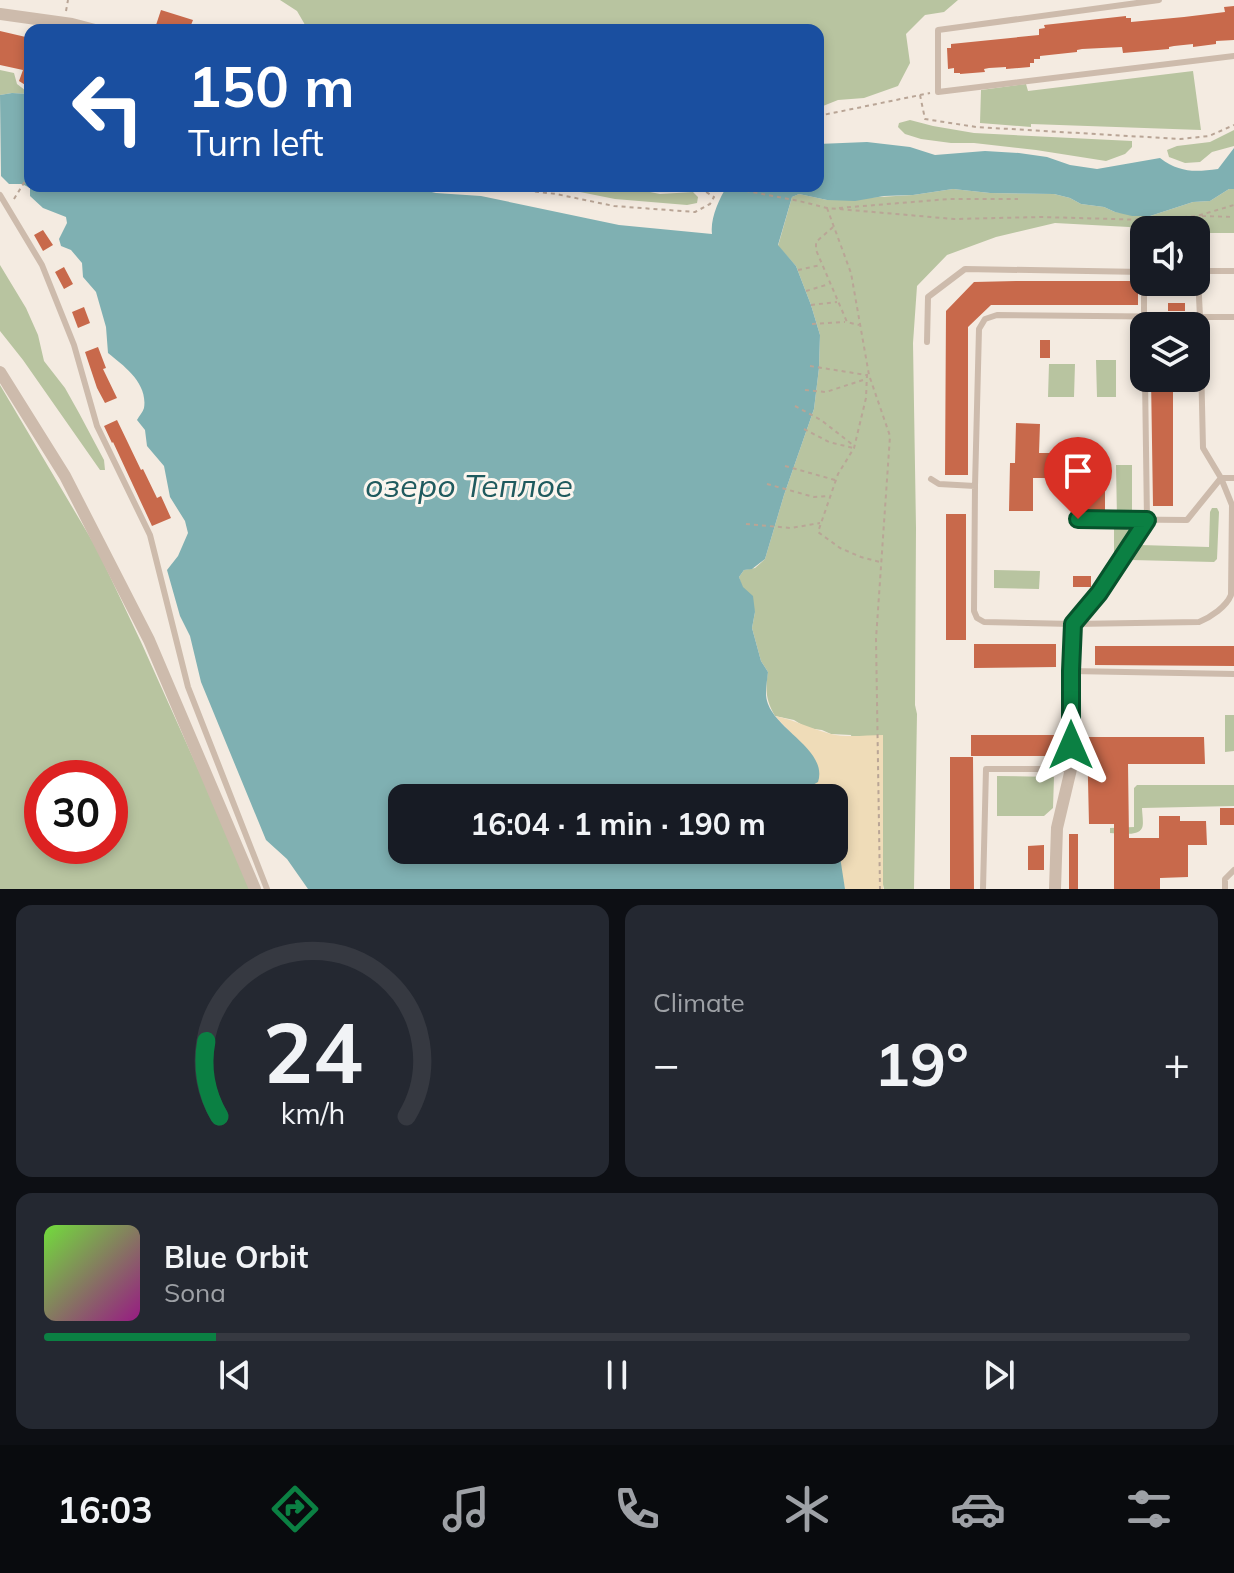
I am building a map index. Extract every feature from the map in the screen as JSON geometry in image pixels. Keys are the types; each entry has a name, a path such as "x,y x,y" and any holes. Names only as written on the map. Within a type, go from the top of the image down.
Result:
{"street":[{"path":"0,14 72,24"},
{"path":"0,372 65,476 149,640 255,889"},
{"path":"1055,889 1057,828 1071,769 1071,671"}],"lane":[{"path":"1159,0 938,30 938,92 1234,56"},
{"path":"0,195 42,265 74,345 97,426 150,535 188,687 267,889"},
{"path":"927,342 928,297 965,269 1130,272"},
{"path":"1210,271 1234,271"},
{"path":"1130,317 997,315 985,319 979,329 974,611 977,618 984,622 1073,624 1199,622 1228,602 1231,595 1232,505 1221,478 1203,448 1202,392"},
{"path":"1210,317 1234,317"},
{"path":"1145,392 1147,520 1099,593 1073,624 1071,671 1234,674"},
{"path":"1221,478 1234,478"},
{"path":"1078,519 1187,520 1221,478"},
{"path":"931,479 939,484 975,486"},
{"path":"983,889 986,769 1071,769"},
{"path":"1225,889 1225,879 1234,870"}],"path":[{"path":"824,115 938,92"},
{"path":"920,95 925,119 976,127 1180,139 1209,136 1234,125"},
{"path":"16,197 24,184"},
{"path":"534,192 614,206 695,212 710,204 714,197 707,192"},
{"path":"752,192 834,209 954,219 1130,219"},
{"path":"834,209 949,199 1018,199"},
{"path":"1197,216 1234,205"},
{"path":"827,208 851,273 867,377 866,398 854,447 836,480 818,532 840,548 881,563"},
{"path":"1210,216 1234,217"},
{"path":"834,227 816,242 816,250 847,322"},
{"path":"798,270 822,265"},
{"path":"806,291 830,284"},
{"path":"811,305 838,302"},
{"path":"812,324 847,322 860,325"},
{"path":"810,366 867,377"},
{"path":"867,368 890,436 876,639 880,889"},
{"path":"805,390 826,392 867,377"},
{"path":"795,406 821,420 854,447"},
{"path":"804,429 829,442 854,447"},
{"path":"785,466 836,480"},
{"path":"767,484 814,497 830,496"},
{"path":"746,524 791,528 821,523"}],"green space":[{"path":"280,0 958,0 944,12 925,15 906,34 910,63 898,86 864,98 838,100 824,106 824,24 305,24 297,11"},
{"path":"0,70 14,73 24,94 0,95"},
{"path":"1193,71 1201,130 980,123 981,90 1026,84 1028,91"},
{"path":"910,120 974,133 1132,141 1132,147 1125,154 1106,161 1036,150 951,143 905,134 898,127 899,123"},
{"path":"1234,130 1234,146 1212,152 1200,162 1185,163 1169,157 1167,150 1210,142"},
{"path":"953,189 1054,194 1115,212 1150,216 1130,216 1130,227 1055,223 996,237 947,255 917,286 913,343 917,714 914,889 884,889 851,735 807,728 794,720 775,716 767,695 768,672 761,661 752,628 755,612 739,577 744,570 755,568 765,559 814,409 820,335 796,266 778,246 792,197 799,194 827,200 913,195"},
{"path":"1234,189 1234,233 1210,233 1210,216 1150,216 1193,202 1210,201"},
{"path":"580,192 693,192 698,197 697,203 687,205 615,199"},
{"path":"0,265 26,308 38,335 44,361 79,413 104,460 105,470 100,470 0,331"},
{"path":"1096,360 1116,360 1116,397 1097,397"},
{"path":"1049,364 1075,364 1074,397 1048,397"},
{"path":"0,385 97,549 252,889 0,889"},
{"path":"1116,465 1132,465 1132,511 1128,518 1117,518"},
{"path":"1212,508 1217,508 1219,512 1217,559 1214,562 1132,560 1140,545 1209,547"},
{"path":"1114,528 1127,529 1131,533 1131,541 1114,563"},
{"path":"994,570 1040,571 1039,589 994,588"},
{"path":"1225,715 1234,715 1234,751 1225,752"},
{"path":"997,776 1054,777 1053,808 1044,816 997,816"},
{"path":"1137,785 1234,785 1234,806 1142,808 1140,831 1132,834 1110,833 1110,828 1134,827 1134,788"}],"sand":[{"path":"775,716 837,735 883,735 883,889 845,889 840,864 848,864 848,784 811,784 807,750"}],"water":[{"name":"озеро Теплое","path":"24,94 24,185 9,184 1,176 0,95"},
{"name":"озеро Теплое","path":"867,142 910,147 935,155 985,151 1019,153 1097,169 1160,158 1181,169 1195,171 1218,169 1234,148 1234,189 1210,201 1193,202 1150,216 1132,216 1054,194 953,189 855,201 827,200 799,194 792,197 778,245 796,266 820,335 814,409 765,559 752,569 744,570 739,577 743,587 753,596 755,612 752,628 761,661 768,672 768,704 773,714 816,761 818,782 388,784 388,864 841,864 845,889 308,889 287,859 266,840 201,682 190,636 180,616 167,570 178,556 188,533 185,521 170,497 164,466 147,446 145,430 137,420 144,408 139,383 108,353 106,327 96,292 83,277 82,263 71,250 61,246 59,239 67,223 66,217 43,208 30,196 30,192 432,192 481,196 619,225 712,234 712,222 724,192 824,192 824,144"}],"building":[{"path":"1234,6 1234,40 1216,41 1216,44 1123,53 1122,47 1082,49 1040,56 1040,59 1030,63 1030,67 989,68 984,69 985,72 960,74 954,73 954,68 948,69 947,48 951,48 951,44 1039,35 1039,29 1045,28 1044,25 1126,16 1131,18 1131,22 1184,17 1225,12 1224,7"},
{"path":"161,10 193,20 191,24 156,24"},
{"path":"0,31 24,37 24,84 19,81 23,70 0,65"},
{"path":"43,230 53,245 43,251 34,235"},
{"path":"64,267 73,284 64,289 55,272"},
{"path":"1130,281 1130,296 1138,296 1138,305 991,305 968,327 968,475 945,475 946,311 974,282"},
{"path":"1168,303 1185,303 1185,311 1168,311"},
{"path":"84,307 90,323 78,328 72,312"},
{"path":"1040,340 1050,340 1050,358 1040,358"},
{"path":"98,347 106,368 103,369 117,398 105,403 85,352"},
{"path":"1151,392 1173,392 1173,506 1153,506"},
{"path":"117,420 141,470 157,498 161,496 171,518 152,526 104,426"},
{"path":"1016,423 1040,424 1039,453 1085,453 1085,464 1105,463 1105,512 1082,512 1082,478 1033,478 1033,511 1009,511 1010,463 1015,463"},
{"path":"946,514 966,514 966,640 946,640"},
{"path":"1073,576 1091,576 1091,587 1073,587"},
{"path":"974,644 1056,644 1056,667 974,668"},
{"path":"1095,646 1234,646 1234,666 1095,665"},
{"path":"971,735 1057,735 1057,756 971,756"},
{"path":"1087,737 1204,737 1205,764 1128,764 1129,838 1159,838 1159,816 1180,816 1180,821 1206,821 1207,845 1188,845 1188,877 1160,878 1160,889 1114,889 1114,824 1089,824"},
{"path":"950,757 973,757 974,889 950,889"},
{"path":"1220,808 1234,808 1234,825 1220,825"},
{"path":"1069,834 1078,834 1078,889 1069,889"},
{"path":"1044,845 1044,870 1028,870 1028,846"}],"route":[{"path":"1071,745 1073,624 1099,593 1147,520 1078,519"}]}
